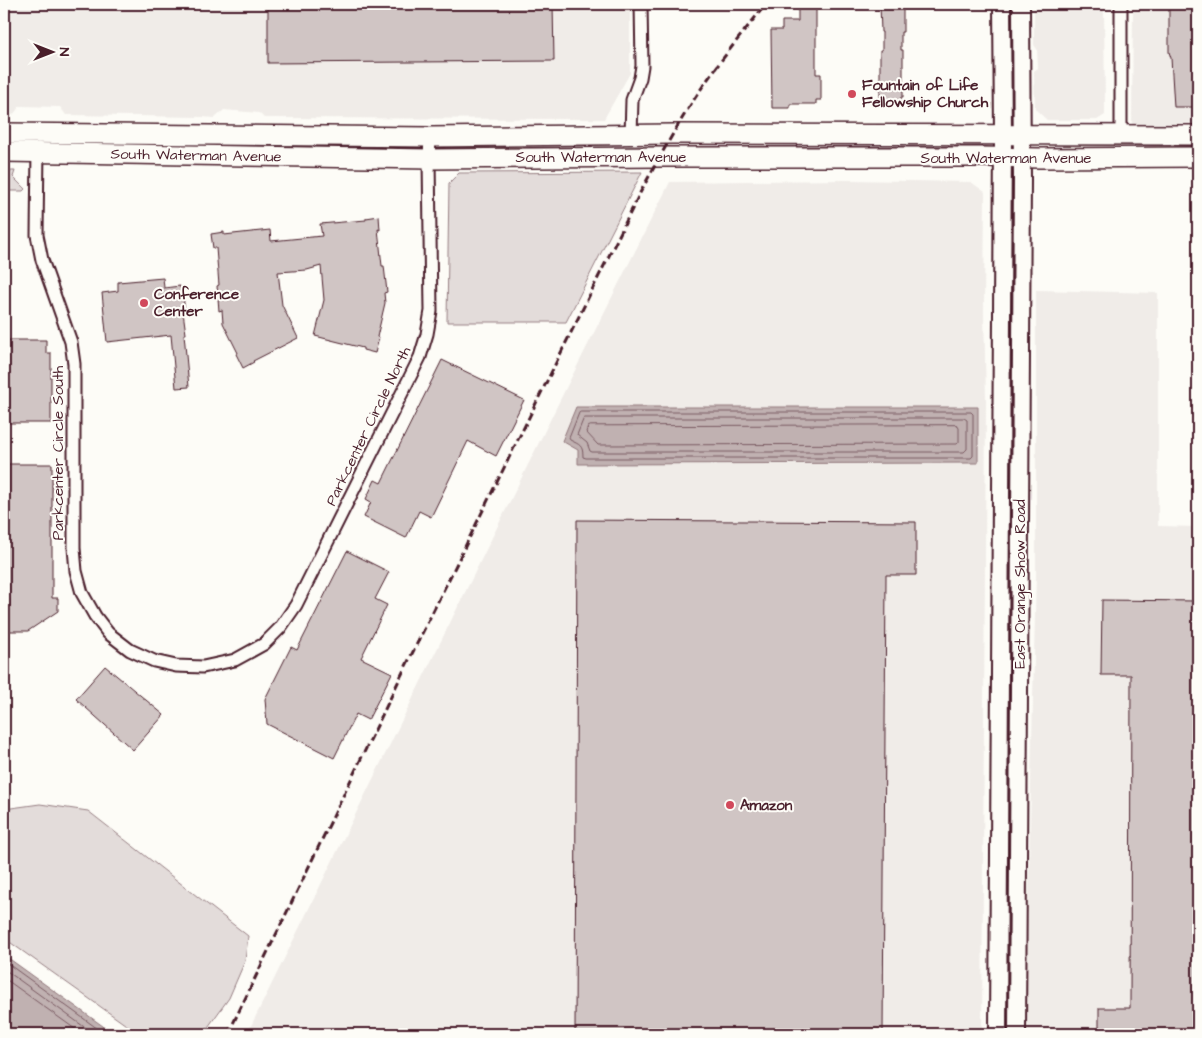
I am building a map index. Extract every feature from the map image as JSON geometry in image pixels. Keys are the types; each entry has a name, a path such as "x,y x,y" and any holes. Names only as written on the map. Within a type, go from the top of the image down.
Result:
{"main road":[{"path":"1002,4 1012,134"},
{"path":"1012,134 1021,4"},
{"name":"South Waterman Avenue","path":"4,133 430,137 1198,135"},
{"name":"East Orange Show Road","path":"998,1034 1002,157 1012,134"},
{"name":"East Orange Show Road","path":"1012,134 1022,158 1017,1034"},
{"name":"South Waterman Avenue","path":"4,152 429,159 660,157 1198,158"},
{"path":"1001,518 1020,519"}],"street":[{"path":"631,135 632,100 642,66 641,4"},
{"path":"1121,4 1121,135"},
{"name":"Parkcenter Circle South","path":"39,134 38,235 42,260 71,342 74,364 74,548 76,571 82,593 108,634 130,650 154,661 176,666 202,666 235,660"},
{"name":"Parkcenter Circle North","path":"235,660 264,644 280,628 296,605 420,357 431,311 430,137"}],"shaded area":[{"path":"4,4 630,4 630,73 604,119 264,118 259,113 224,110 215,118 66,115 60,107 20,106 13,115 4,115"},
{"path":"1034,4 1104,4 1105,115 1097,120 1047,120 1035,109 1034,71 1038,68 1037,49 1034,45"},
{"path":"1133,4 1198,4 1198,125 1132,125"},
{"path":"4,171 15,171 13,177 25,189 23,191 4,191"},
{"path":"642,172 566,322 447,322 449,183 459,173"},
{"path":"847,180 971,182 985,192 984,313 986,400 982,1034 247,1034 560,400 670,182"},
{"path":"1036,290 1158,293 1158,526 1198,527 1198,1034 1025,1034 1036,573"},
{"path":"40,804 88,811 248,936 245,961 229,998 203,1034 136,1032 4,938 4,809"}],"water":[{"path":"576,407 978,407 978,463 578,464 578,450 562,441"},
{"path":"4,955 114,1034 4,1034"}],"building":[{"path":"268,4 553,4 554,61 268,63"},
{"path":"880,4 903,4 901,50 903,50 903,97 901,97 901,104 883,105 883,97 880,97 882,32"},
{"path":"1169,4 1198,4 1198,107 1174,107 1169,52"},
{"path":"798,5 816,5 816,74 821,74 821,100 816,100 816,104 790,104 790,108 772,108 771,30 782,30 782,21 798,21"},
{"path":"379,216 380,230 378,229 387,292 384,293 385,303 375,353 363,350 363,348 315,336 324,300 321,266 307,270 278,272 282,305 298,338 243,368 236,354 238,353 223,323 222,310 219,311 216,248 213,248 211,234 224,232 224,235 270,230 271,241 322,236 320,224 366,220 366,218"},
{"name":"Conference Center","path":"163,278 164,288 180,286 181,295 183,295 186,334 184,334 189,387 176,388 171,335 107,342 102,293 118,291 118,282"},
{"path":"4,340 46,340 46,353 51,353 51,423 9,423 9,392 4,392"},
{"path":"442,360 524,400 496,456 468,441 431,517 419,511 406,538 364,517 371,502 366,499 375,480 381,483"},
{"path":"8,464 52,464 52,598 58,598 58,611 28,631 9,631 9,599 4,599 4,495 8,495"},
{"name":"Amazon","path":"577,520 916,522 916,575 886,575 883,1034 575,1034"},
{"path":"347,551 389,572 375,599 387,605 361,658 392,673 368,720 356,714 334,758 267,724 265,699 291,647 297,650"},
{"path":"1102,600 1198,601 1198,1034 1099,1034 1099,1008 1130,1008 1131,675 1101,675"},
{"path":"105,666 164,715 133,750 76,699"}],"railway":[{"path":"228,1034 401,676 640,193 696,96 766,4"}],"place":[{"name":"Fountain of Life Fellowship Church","path":"852,94"},
{"name":"Conference Center","path":"144,303"},
{"name":"Amazon","path":"730,805"}]}
